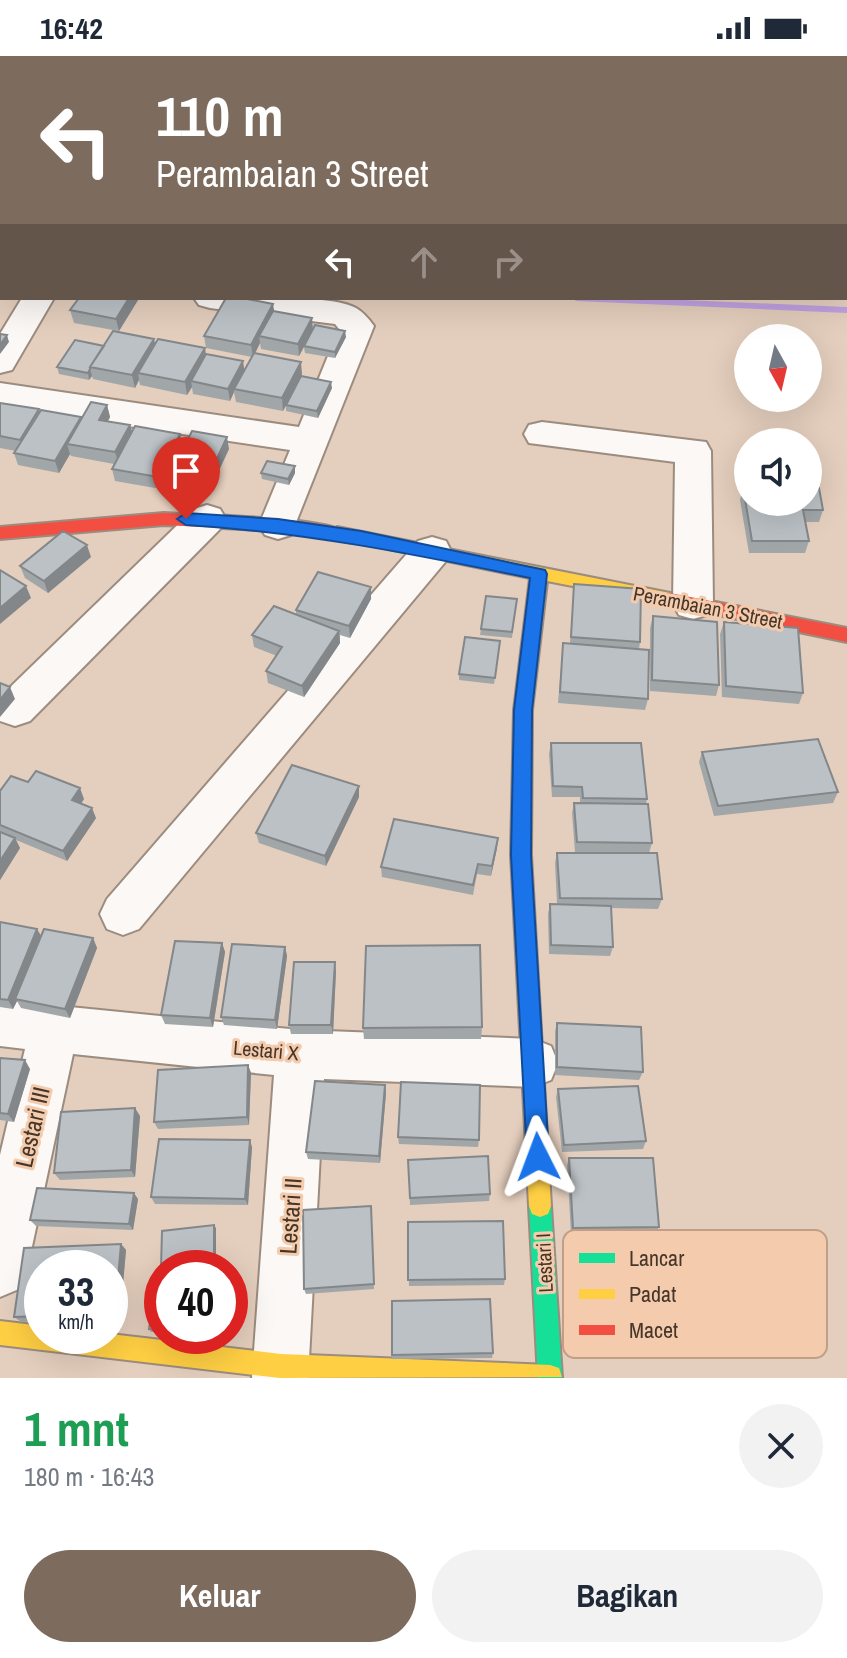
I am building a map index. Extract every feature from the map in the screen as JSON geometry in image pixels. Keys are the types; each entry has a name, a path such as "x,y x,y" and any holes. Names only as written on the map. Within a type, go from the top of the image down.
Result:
{"street":[{"path":"0,362 37,300"},
{"path":"226,300 344,315 357,326 278,525"},
{"path":"0,395 311,441"},
{"path":"542,434 693,451 693,604"},
{"name":"Perambaian 3 Street","path":"0,533 164,519 278,525 432,551 847,635"},
{"path":"15,709 207,519"},
{"path":"123,914 432,551"},
{"name":"Lestari I","path":"539,574 523,710 521,855 550,1378"},
{"name":"Lestari X","path":"0,1023 300,1054 533,1063"},
{"name":"Lestari III","path":"0,1270 54,1030"},
{"name":"Lestari II","path":"281,1372 300,1054"},
{"path":"0,1333 281,1372 550,1378"}],"building":[{"path":"78,300 128,300 116,319 70,310"},
{"path":"225,300 273,304 251,345 204,336"},
{"path":"273,311 312,318 298,344 259,336"},
{"path":"315,325 345,331 335,352 304,346"},
{"path":"113,331 154,339 132,375 90,367"},
{"path":"158,339 205,348 185,382 138,373"},
{"path":"75,340 104,346 88,373 57,367"},
{"path":"254,353 301,362 282,398 234,389"},
{"path":"206,354 243,361 228,389 191,381"},
{"path":"301,376 331,382 317,411 286,405"},
{"path":"91,402 107,405 99,420 130,425 115,452 67,444"},
{"path":"0,403 39,409 20,440 0,436"},
{"path":"41,410 81,417 55,461 14,453"},
{"path":"135,426 180,434 158,477 112,469"},
{"path":"192,431 227,437 212,469 176,463"},
{"path":"267,461 295,466 288,479 261,473"},
{"path":"748,516 804,516 809,541 752,541"},
{"path":"63,531 87,545 44,581 20,566"},
{"path":"0,570 26,586 0,608"},
{"path":"318,572 371,587 349,626 296,610"},
{"path":"574,584 641,589 640,642 571,637"},
{"path":"486,596 517,599 512,632 481,629"},
{"path":"274,606 339,631 302,686 266,671 282,647 252,635"},
{"path":"653,616 717,622 719,685 652,680"},
{"path":"724,622 798,628 803,693 726,686"},
{"path":"465,637 500,641 495,678 459,674"},
{"path":"563,643 649,650 648,699 560,692"},
{"path":"0,683 10,687 0,700"},
{"path":"818,739 838,792 718,806 702,752"},
{"path":"551,743 641,743 647,799 583,798 582,787 553,786"},
{"path":"292,765 359,786 325,856 256,833"},
{"path":"36,771 80,788 72,800 92,808 63,851 0,825 0,791 11,776 28,782"},
{"path":"574,803 648,804 652,843 577,842"},
{"path":"394,819 498,838 492,866 478,864 473,885 381,867"},
{"path":"0,832 15,838 0,861"},
{"path":"557,853 657,853 662,899 560,898"},
{"path":"550,904 611,906 613,947 551,945"},
{"path":"0,922 37,929 8,1000 0,999"},
{"path":"44,929 93,938 65,1009 15,999"},
{"path":"175,941 222,943 210,1018 161,1015"},
{"path":"232,944 285,947 275,1020 221,1017"},
{"path":"480,945 482,1027 363,1028 366,946"},
{"path":"294,962 335,962 331,1025 289,1025"},
{"path":"557,1023 641,1027 643,1072 557,1067"},
{"path":"0,1058 25,1060 8,1114 0,1113"},
{"path":"248,1065 247,1117 154,1122 158,1070"},
{"path":"315,1081 385,1085 379,1156 306,1152"},
{"path":"401,1082 480,1085 479,1140 398,1137"},
{"path":"638,1086 646,1141 564,1145 558,1089"},
{"path":"135,1108 131,1170 54,1173 61,1112"},
{"path":"159,1139 250,1140 245,1199 151,1197"},
{"path":"488,1156 490,1194 410,1198 408,1160"},
{"path":"569,1158 653,1158 659,1227 573,1228"},
{"path":"37,1188 134,1193 129,1224 30,1220"},
{"path":"371,1206 374,1284 304,1289 303,1210"},
{"path":"503,1221 505,1279 408,1280 408,1222"},
{"path":"214,1225 214,1250 161,1250 162,1231"},
{"path":"121,1244 120,1250 24,1250 24,1317 14,1317 24,1248"},
{"path":"490,1299 493,1353 392,1355 392,1301"}],"waterway":[{"path":"621,300 847,310"}],"traffic: fast":[{"path":"540,1206 550,1378"}],"traffic: slow":[{"path":"337,533 670,599"},
{"path":"539,574 523,710 521,855 540,1206"},
{"path":"0,1333 281,1366 550,1377"}],"traffic: jam":[{"path":"0,533 164,519 278,525 337,533"},
{"path":"670,599 847,635"}],"route":[{"path":"186,519 232,520 361,537 539,574 523,710 521,855 538,1157"}]}
